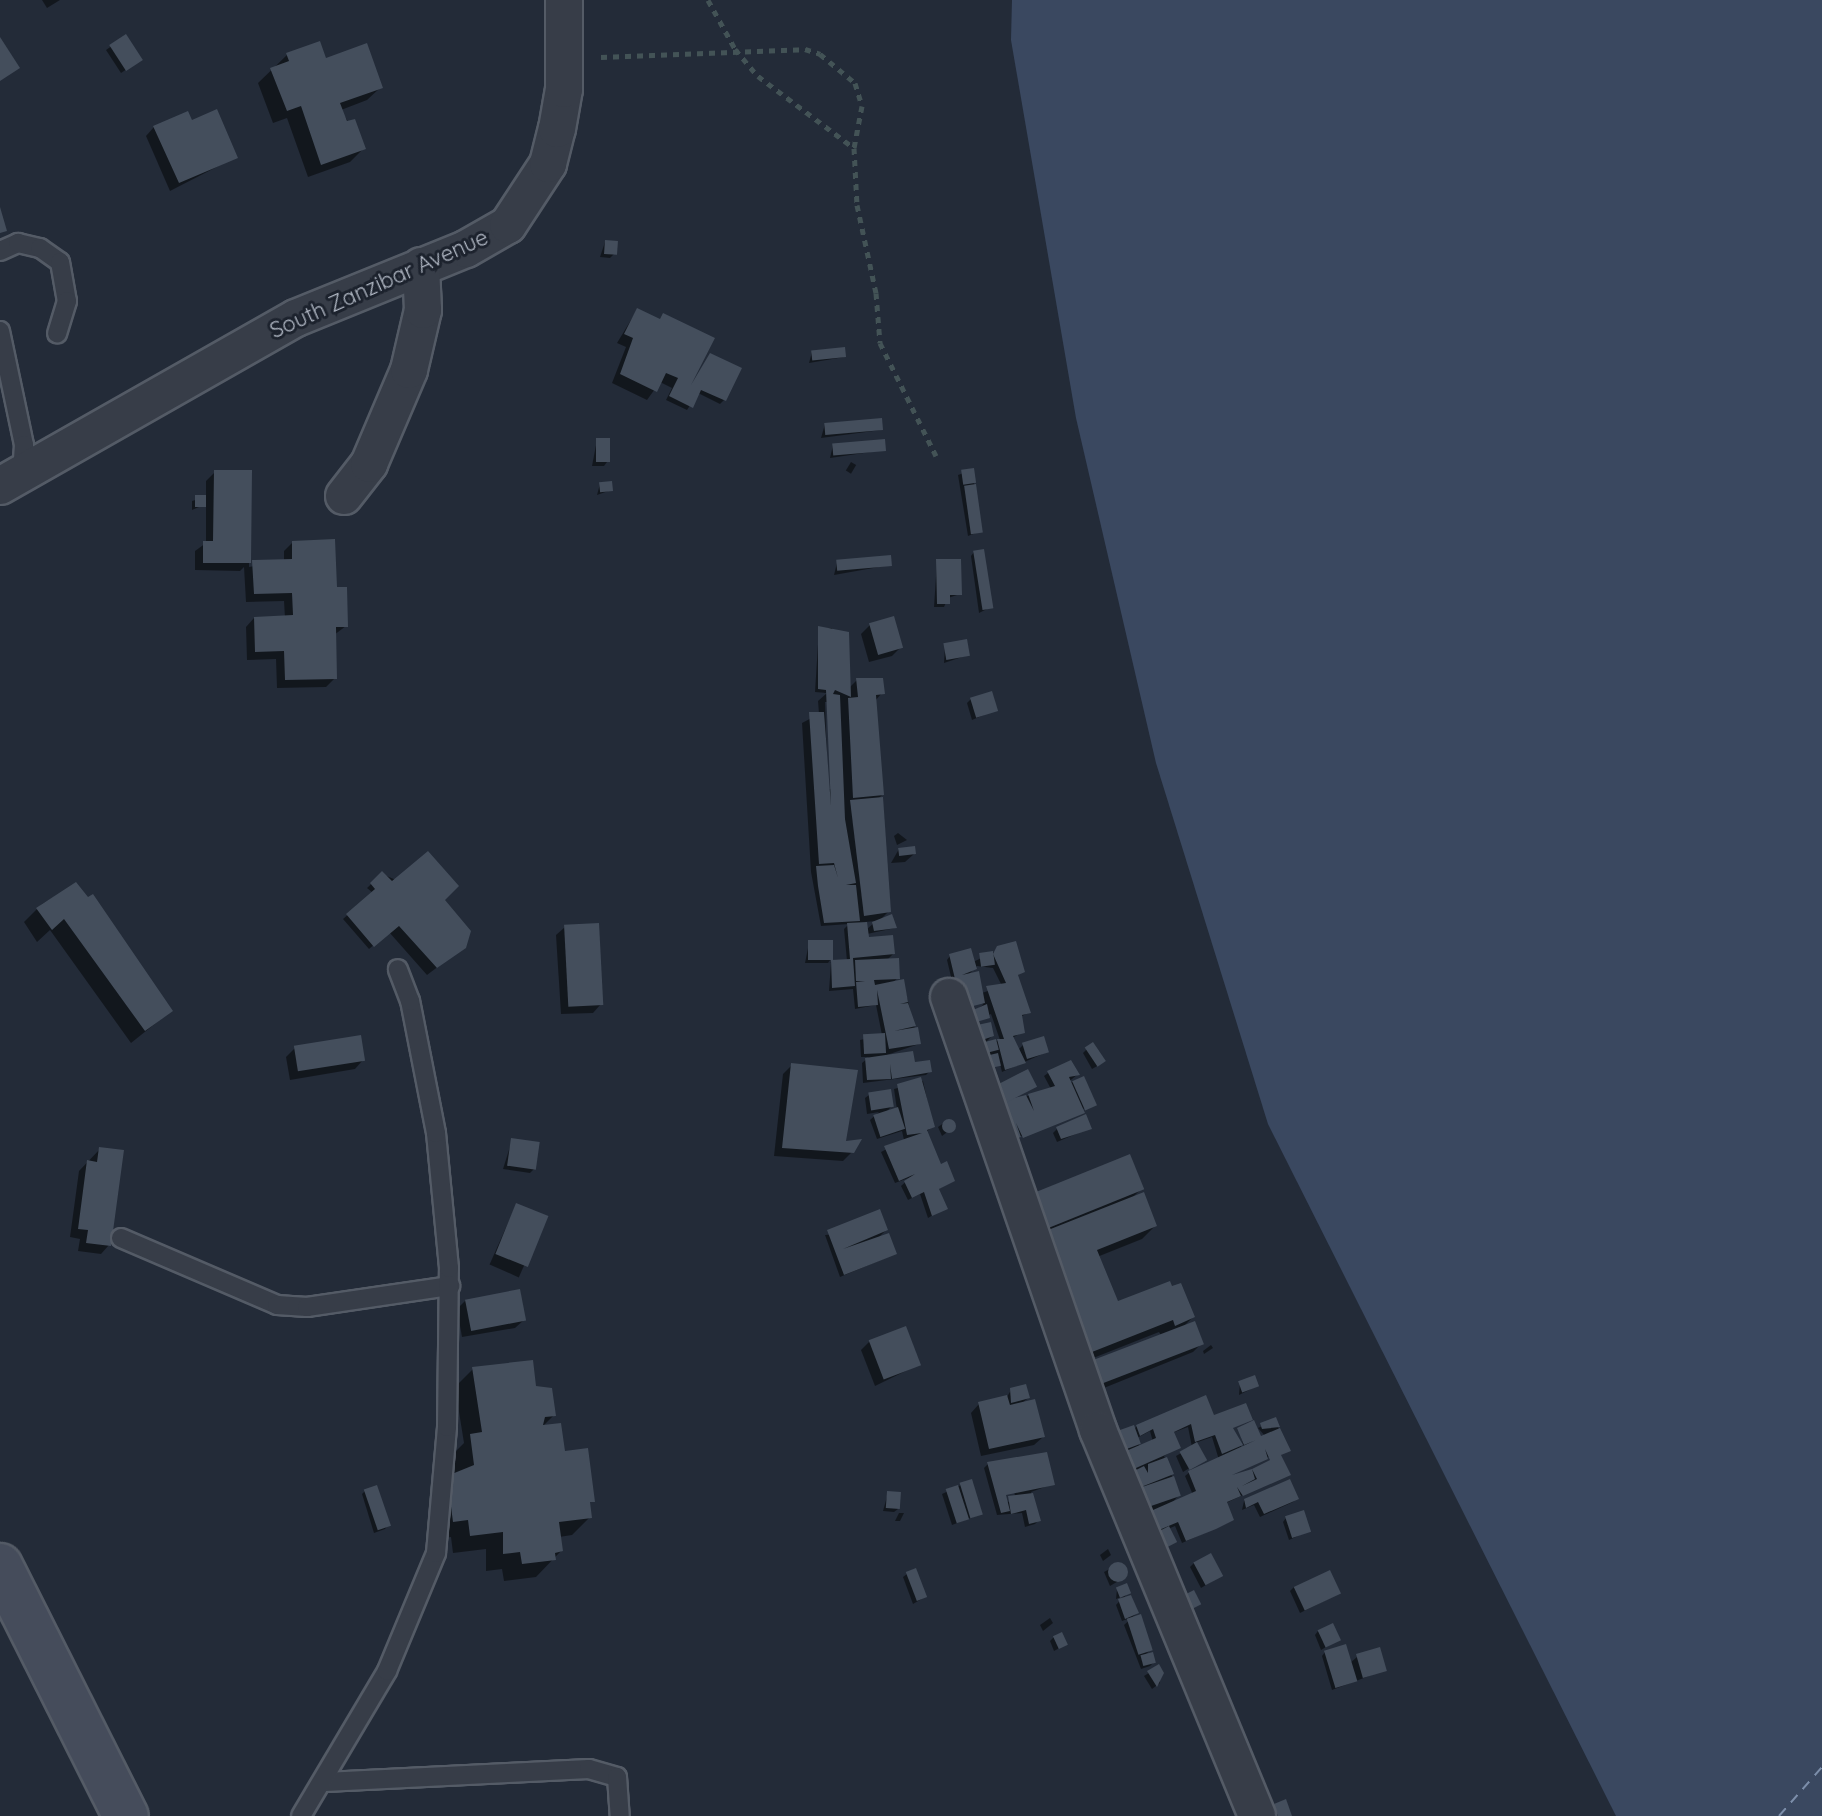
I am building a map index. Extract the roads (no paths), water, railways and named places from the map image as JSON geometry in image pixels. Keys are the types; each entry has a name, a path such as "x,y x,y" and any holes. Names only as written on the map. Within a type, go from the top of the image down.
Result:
{"street":[{"name":"South Zanzibar Avenue","path":"11,479 296,318 466,249 508,225 529,199 548,164 557,129 564,60 564,0"},
{"path":"344,496 369,464 409,370 423,310 421,266"},
{"path":"949,997 1098,1430 1257,1816"},
{"path":"0,1566 126,1816"}],"lane":[{"path":"0,251 18,243 40,248 60,262 67,301 57,334"},
{"path":"0,331 24,445 11,479"},
{"path":"301,1816 325,1782 387,1671 436,1553 447,1427 450,1286 436,1133 410,1001 398,969"},
{"path":"121,1238 277,1305 307,1307 450,1286"},
{"path":"325,1782 589,1769 617,1777 620,1816"}],"water":[{"path":"1012,0 1822,0 1822,1816 1616,1816 1268,1124 1156,763 1076,418 1011,40"}]}
